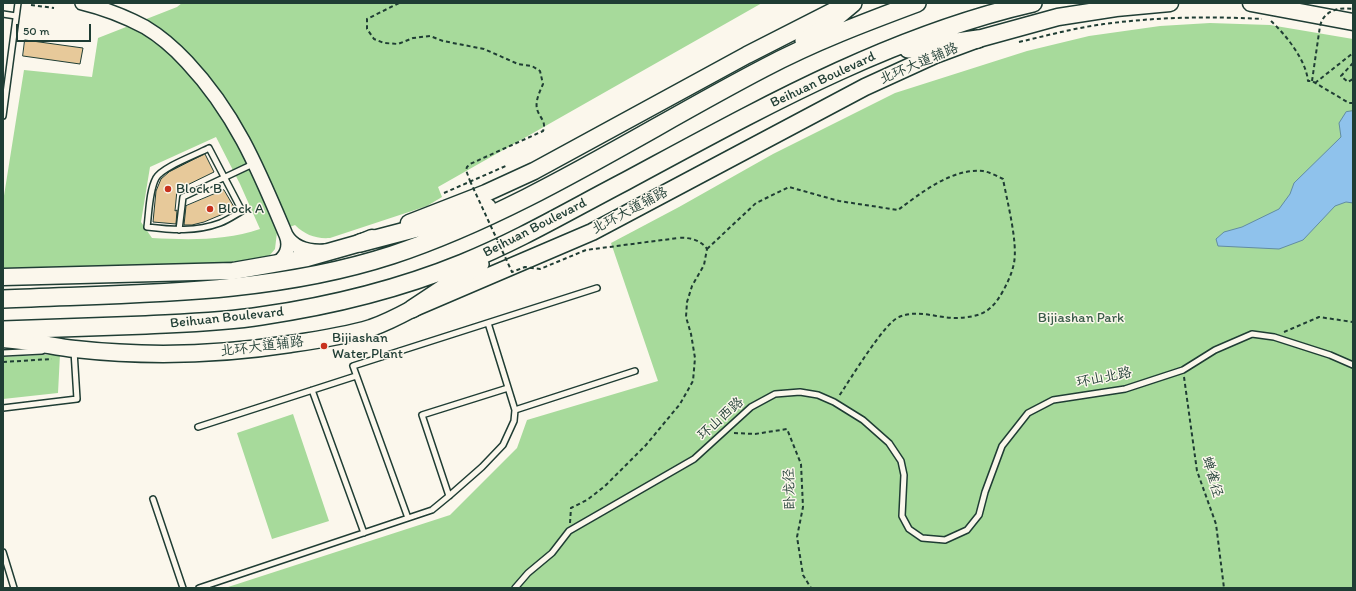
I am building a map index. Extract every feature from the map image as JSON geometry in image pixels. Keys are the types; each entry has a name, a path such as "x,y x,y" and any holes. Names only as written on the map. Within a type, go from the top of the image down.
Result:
{"highway":[{"path":"765,67 822,29 853,3"},
{"name":"Beihuan Boulevard","path":"3,299 180,292 266,284 358,265 418,246 472,224 549,186 621,148 765,67 867,22 917,3"},
{"name":"Beihuan Boulevard","path":"3,330 189,323 260,316 312,307 393,287 464,263 530,232 838,71 884,51 973,19 1033,3"},
{"path":"884,51 978,39"},
{"path":"360,243 421,228 498,204 549,186"},
{"path":"412,309 530,232"}],"main road":[{"path":"3,277 205,272 247,269 301,259 360,243 486,193 534,171 747,55 848,3"},
{"name":"北环大道辅路","path":"3,339 35,342 74,349 147,354 190,354 231,352 313,341 370,328 592,232 865,87 935,55 978,39 1058,17 1116,8 1170,3"},
{"path":"1251,3 1353,22"},
{"path":"180,292 247,269"}],"street":[{"path":"82,3 117,15 145,27 180,55 213,93 239,131 255,163 286,235 288,241 287,250 281,260 274,264"},
{"path":"286,235 292,243 302,248 316,251 331,251"}],"lane":[{"path":"3,116 18,3"},
{"path":"3,14 16,16"},
{"path":"209,148 242,211 213,225 196,229 180,230 148,227 153,185 160,172 209,148"},
{"path":"180,230 183,197 255,163"},
{"path":"408,518 353,366 597,288"},
{"path":"199,588 432,510 482,468 503,445 514,421 515,410 488,323"},
{"name":"环山北路","path":"922,538 945,540 967,530 979,515 985,492 1002,446 1028,413 1053,400 1125,389 1183,370 1215,350 1252,334 1274,337 1330,356 1353,366"},
{"path":"3,408 77,399 74,349"},
{"name":"北环大道辅路","path":"3,353 74,349"},
{"path":"515,410 635,371"},
{"path":"198,427 356,376"},
{"path":"449,496 422,415 508,388"},
{"path":"312,390 364,533"},
{"name":"环山西路","path":"515,588 528,573 552,553 569,531 694,459 751,407 775,394 800,392 818,395 834,402 863,420 889,443 901,461 904,475 902,516 909,529 922,538"},
{"path":"153,499 183,588"},
{"path":"3,552 14,588"}],"path":[{"path":"400,3 367,19 367,29 374,39 384,43 398,44 413,38 430,36 444,42 484,49 518,64 532,66 540,71 544,84 538,95 536,108 544,122 543,130 470,164 466,170 512,272 525,267 540,269 586,250 678,238 688,237 699,241 707,249"},
{"path":"31,5 54,8"},
{"path":"1314,82 1320,26 1323,18 1334,10 1342,8 1353,9"},
{"path":"1015,43 1096,25 1132,21 1195,17 1264,19"},
{"path":"1277,21 1271,20 1295,50 1307,73 1308,81 1314,82 1348,103 1353,103"},
{"path":"1314,27 1322,28"},
{"path":"1314,82 1353,53"},
{"path":"1353,63 1341,76 1348,82 1353,78"},
{"path":"444,193 508,165"},
{"path":"569,531 571,508 587,500 605,486 646,445 680,404 693,381 695,358 691,334 686,317 687,302 692,286 704,265 707,249 756,203 789,187 839,201 898,210 928,188 958,173 983,171 1003,178 1013,237 1014,261 1010,277 997,302 985,312 972,317 952,318 913,313 898,317 886,326 834,402"},
{"path":"473,190 479,188"},
{"path":"1274,337 1318,317 1353,322"},
{"path":"3,362 53,359"},
{"name":"蝉雀径","path":"1183,370 1197,471 1216,524 1224,588"},
{"name":"卧龙径","path":"724,432 755,434 787,429 801,464 803,507 797,537 803,575 811,588"}],"green space":[{"path":"182,3 762,3 438,187 442,197 427,206 330,238 311,236 295,225 277,232 275,249 270,255 257,260 213,263 3,268 3,202 24,70 92,77 98,38 177,7","holes":["216,137 240,184 260,229 220,238 152,238 141,222 150,167"]},
{"name":"Bijiashan Park","path":"1210,23 1270,25 1353,39 1353,588 225,588 450,515 517,448 527,420 658,381 611,243 773,154 895,93 1027,51 1089,36 1160,26"},
{"path":"60,354 58,393 3,399 3,357"},
{"path":"293,414 329,521 272,539 237,433"}],"water":[{"path":"1353,111 1353,203 1346,202 1335,206 1303,240 1279,249 1218,246 1216,239 1224,232 1242,227 1279,209 1290,194 1294,183 1341,137 1339,123 1346,112"}],"building":[{"path":"25,40 83,48 80,64 23,56"},
{"name":"Block B","path":"205,154 214,172 177,190 175,211 177,210 176,224 153,222 156,191 161,179 169,172"},
{"name":"Block A","path":"224,190 234,207 223,214 204,222 184,225 186,206"}],"place":[{"name":"Block B","path":"168,189"},
{"name":"Block A","path":"210,209"},
{"name":"Bijiashan Water Plant","path":"324,346"}]}
